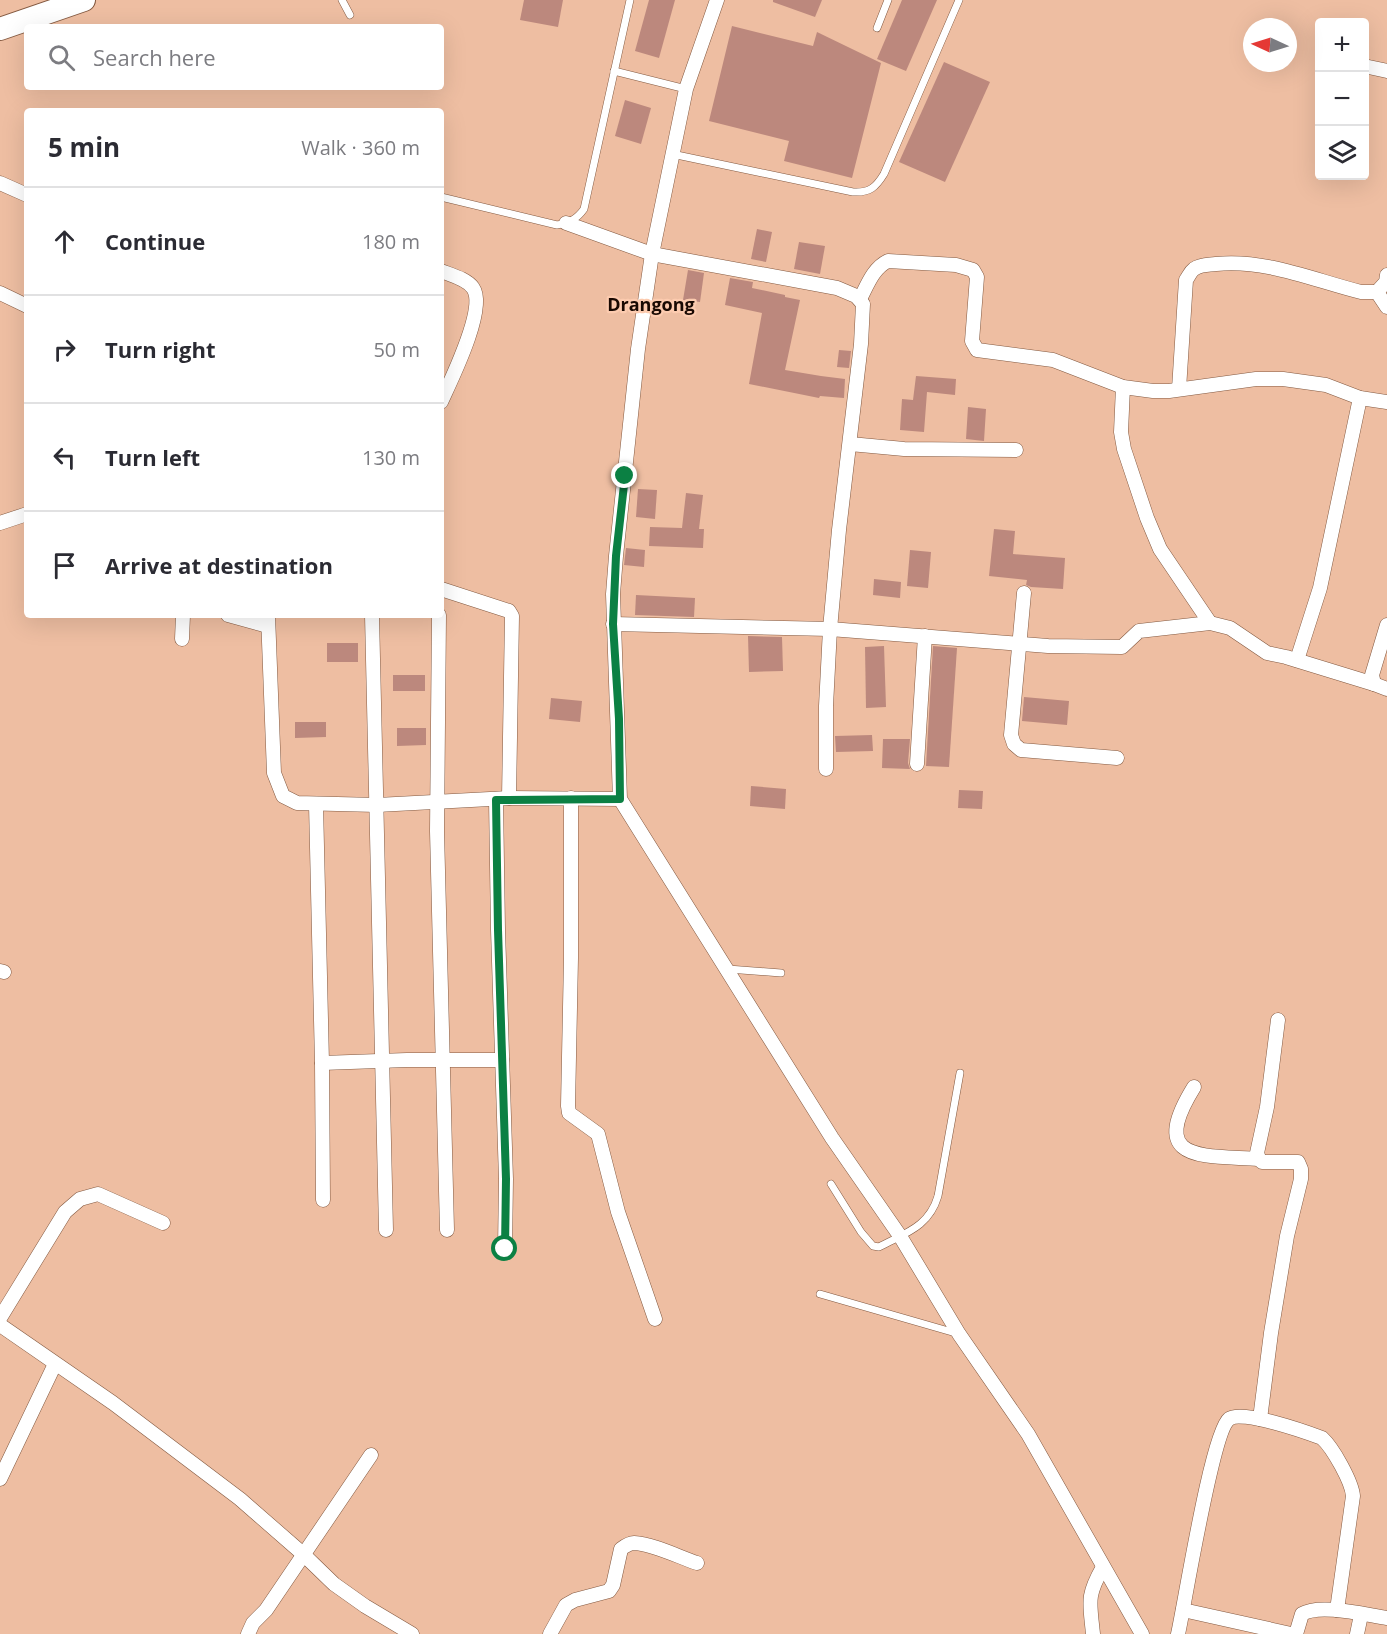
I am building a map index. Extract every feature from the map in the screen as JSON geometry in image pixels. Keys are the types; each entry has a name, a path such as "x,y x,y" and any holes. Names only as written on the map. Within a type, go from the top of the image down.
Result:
{"highway":[{"path":"0,29 72,2"}],"street":[{"path":"717,0 686,89 652,254 638,349 616,556 613,624 619,719 620,799 832,1138 900,1236 959,1334 1028,1434 1142,1634"},
{"path":"1369,67 1387,71"},
{"path":"0,183 24,194"},
{"path":"566,223 652,254 837,288 860,299 863,310 861,344 830,629 826,769"},
{"path":"860,299 881,264 888,261 956,265 974,270 977,277 972,341 977,350 1053,360 1124,387 1169,391 1256,379 1283,379 1326,385 1360,398 1387,402"},
{"path":"1179,389 1186,280 1191,271 1201,265 1229,263 1257,265 1361,292 1377,292 1386,282 1387,275"},
{"path":"444,272 470,285 475,290 478,302 472,327 445,381"},
{"path":"1377,292 1387,307"},
{"path":"0,293 24,305"},
{"path":"1124,387 1121,415 1122,440 1147,518 1160,549 1210,623"},
{"path":"1297,660 1320,588 1360,398"},
{"path":"849,444 904,449 1016,450"},
{"path":"0,523 24,515"},
{"path":"444,590 509,611 512,616 502,799 505,1249"},
{"path":"1024,593 1011,735 1014,744 1020,750 1117,758"},
{"path":"182,639 183,618"},
{"path":"252,618 268,620 274,773 283,796 297,803 377,806 502,799 620,799"},
{"path":"372,618 386,1230"},
{"path":"439,618 438,803 447,1230"},
{"path":"613,624 830,629 1021,644 1122,647 1140,631 1210,623 1230,628 1268,653 1380,686"},
{"path":"1380,686 1372,675 1387,625"},
{"path":"917,764 925,636"},
{"path":"571,798 569,1113 598,1134 618,1212 655,1319"},
{"path":"316,804 323,1200"},
{"path":"1259,1159 1257,1153 1267,1107 1278,1020"},
{"path":"322,1063 442,1059 502,1060"},
{"path":"1194,1087 1178,1120 1178,1140 1182,1148 1195,1154 1259,1159 1262,1162 1298,1162 1301,1169 1301,1179 1287,1236 1271,1332 1260,1419"},
{"path":"0,1318 66,1212 80,1199 98,1194 163,1223"},
{"path":"0,1325 113,1403 240,1499 334,1584 412,1634"},
{"path":"0,1479 55,1364"},
{"path":"1178,1634 1202,1508 1224,1425 1229,1418 1239,1416 1260,1419 1322,1438 1328,1444 1350,1485 1353,1496 1337,1610"},
{"path":"248,1634 253,1623 266,1610 371,1455"},
{"path":"550,1634 566,1605 575,1600 609,1591 613,1585 621,1549 626,1545 633,1543 647,1546 697,1563"},
{"path":"1093,1634 1090,1597 1092,1585 1103,1567"},
{"path":"1183,1610 1291,1634"},
{"path":"1296,1634 1302,1614 1306,1611 1337,1610 1387,1618"},
{"path":"1357,1634 1361,1615"}],"lane":[{"path":"342,0 350,15"},
{"path":"444,198 548,223 566,223 574,220 584,209 630,0"},
{"path":"877,28 888,0"},
{"path":"672,154 853,192 862,193 873,189 884,174 959,0"},
{"path":"614,71 686,89"},
{"path":"728,969 781,973"},
{"path":"831,1184 870,1245 879,1247 923,1223 934,1208 960,1073"},
{"path":"820,1294 959,1334"}],"building":[{"path":"524,0 563,0 558,27 520,20"},
{"path":"649,0 675,0 659,58 635,51"},
{"path":"773,0 822,0 815,17 773,2"},
{"path":"902,0 937,0 906,71 877,59"},
{"path":"732,26 813,46 817,32 881,63 852,178 784,161 789,141 709,121"},
{"path":"944,62 990,82 945,182 899,162"},
{"path":"625,100 651,108 641,144 615,136"},
{"path":"757,229 772,232 766,262 751,259"},
{"path":"799,242 825,246 820,274 794,269"},
{"path":"688,270 704,273 700,302 683,300"},
{"path":"730,278 753,282 752,288 800,300 785,370 845,379 844,398 820,396 819,398 749,384 762,313 725,305"},
{"path":"839,350 851,351 849,368 837,367"},
{"path":"916,376 956,379 955,395 927,392 924,432 900,430 902,399 913,400"},
{"path":"968,407 986,409 984,441 966,439"},
{"path":"638,489 657,490 655,519 636,517"},
{"path":"686,493 703,495 699,529 704,529 703,548 649,546 650,527 682,528"},
{"path":"994,529 1015,531 1013,554 1065,558 1063,589 1031,587 1026,585 1027,580 989,576"},
{"path":"626,548 645,550 644,567 624,565"},
{"path":"910,550 931,552 928,588 907,586"},
{"path":"874,579 901,582 900,598 873,595"},
{"path":"636,595 695,598 694,617 635,615"},
{"path":"748,636 782,637 783,671 749,672"},
{"path":"327,643 358,643 358,662 327,662"},
{"path":"884,646 886,707 866,708 865,647"},
{"path":"933,646 957,648 949,767 926,766"},
{"path":"393,675 425,675 425,691 393,691"},
{"path":"1024,697 1069,701 1067,725 1022,721"},
{"path":"551,698 582,701 580,722 549,719"},
{"path":"295,722 326,722 326,737 295,738"},
{"path":"397,728 426,728 426,745 397,746"},
{"path":"872,735 873,751 836,752 835,736"},
{"path":"883,739 910,739 908,763 910,769 882,768"},
{"path":"751,786 786,789 785,809 750,806"},
{"path":"959,790 983,791 982,809 958,808"}],"district":[{"name":"Drangong","path":"651,305"}],"route":[{"path":"505,1249 507,1222 496,800 509,798 620,799 619,719 613,624 616,556 625,476"}]}
